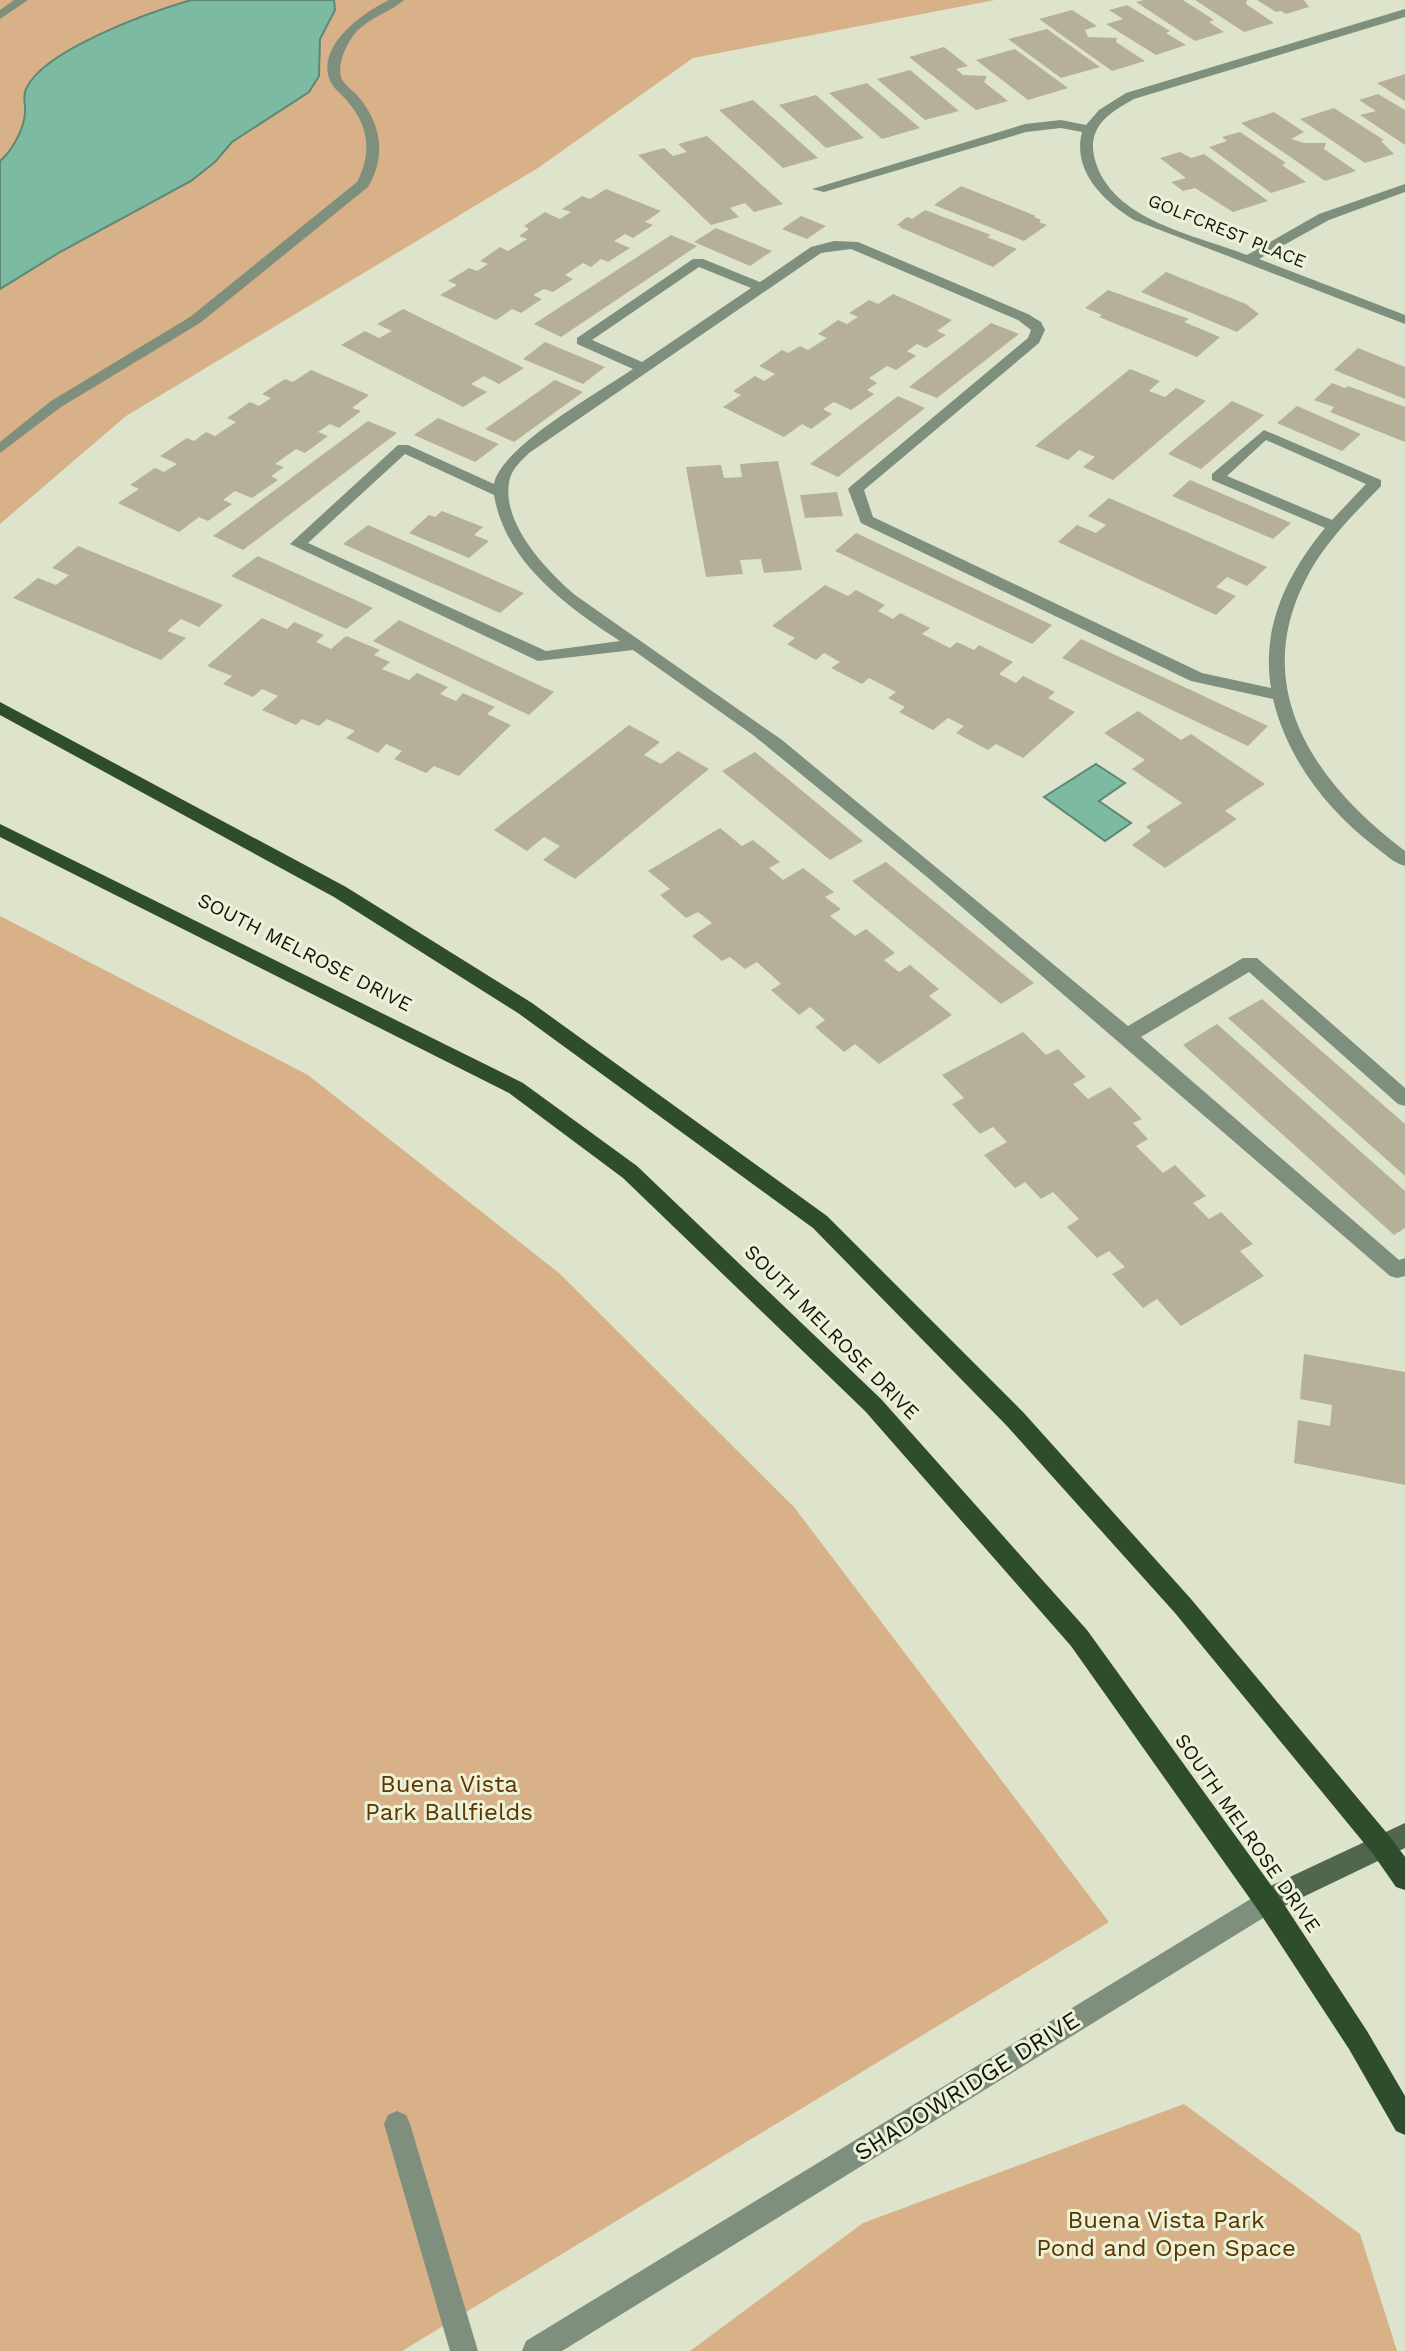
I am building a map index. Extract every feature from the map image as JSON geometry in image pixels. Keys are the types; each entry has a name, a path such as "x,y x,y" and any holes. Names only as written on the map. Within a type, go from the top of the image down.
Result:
{"main road":[{"path":"0,708 340,892 512,1000 820,1222 1047,1454 1183,1606 1382,1846 1405,1878"},
{"name":"SOUTH MELROSE DRIVE","path":"0,830 516,1088 630,1172 873,1405 1079,1638 1267,1901 1358,2040 1405,2122"},
{"name":"SHADOWRIDGE DRIVE","path":"1267,1901 1405,1835"}],"street":[{"path":"0,15 22,0"},
{"path":"0,449 48,409 195,320 363,184 373,167 376,152 374,140 365,116 338,83 334,72 341,46 353,27 398,0"},
{"path":"819,189 1025,128 1061,124 1089,129 1106,111 1130,96 1405,13"},
{"name":"GOLFCREST PLACE","path":"1089,129 1087,143 1095,179 1111,198 1151,222 1405,320"},
{"path":"1249,260 1283,235 1327,214 1405,188"},
{"path":"1278,695 1197,677 866,520 856,489 1038,335 1036,325 853,245 823,246 524,450 509,465 502,478 508,517 518,536 550,580 573,601 775,743 1128,1035 1397,1270 1405,1266"},
{"path":"643,368 582,341 698,262 762,288"},
{"path":"1334,526 1217,477 1264,434 1376,483 1334,526 1295,582 1275,646 1278,695 1297,739 1331,794 1367,830 1405,860"},
{"path":"502,493 403,448 298,544 544,657 636,644"},
{"path":"1128,1035 1250,963 1405,1099"},
{"name":"SHADOWRIDGE DRIVE","path":"536,2351 1267,1901"},
{"path":"397,2124 464,2351"}],"green space":[{"path":"0,0 995,0 693,58 538,168 126,416 0,524"},
{"name":"Buena Vista Park Ballfields","path":"0,916 308,1075 559,1273 794,1507 1109,1922 402,2351 0,2351"},
{"name":"Buena Vista Park Pond and Open Space","path":"1184,2104 1360,2234 1397,2351 690,2351 863,2223"}],"shaded area":[{"path":"191,0 334,0 335,10 320,39 319,76 309,92 232,142 215,162 191,181 60,252 0,289 0,161 20,133 26,89 36,74 75,47 125,23"},
{"path":"1096,764 1125,783 1099,801 1131,823 1105,841 1044,797"}],"building":[{"path":"1183,0 1214,20 1209,22 1224,32 1195,41 1136,2"},
{"path":"1195,0 1247,0 1246,4 1274,23 1244,32"},
{"path":"1257,0 1304,0 1309,7 1286,14 1276,12"},
{"path":"1127,5 1170,31 1166,33 1186,45 1156,55 1106,24 1123,19 1109,10"},
{"path":"1072,10 1097,26 1085,30 1088,37 1117,38 1116,42 1145,61 1112,71 1039,19"},
{"path":"1047,29 1100,67 1061,78 1008,39"},
{"path":"944,47 968,66 956,69 963,75 987,76 984,82 1008,101 976,110 909,57"},
{"path":"1015,49 1068,88 1028,100 976,60"},
{"path":"910,70 959,111 925,120 877,79"},
{"path":"1405,74 1405,101 1377,83"},
{"path":"867,83 920,128 882,139 829,93"},
{"path":"1378,94 1405,110 1405,145 1360,115 1376,111 1359,100"},
{"path":"816,95 864,138 826,148 779,105"},
{"path":"753,100 818,158 783,168 719,110"},
{"path":"1334,108 1384,140 1381,141 1394,154 1365,163 1300,119"},
{"path":"1274,112 1304,132 1291,139 1304,143 1326,143 1324,149 1356,171 1325,181 1241,123"},
{"path":"1240,132 1286,163 1282,165 1306,182 1271,193 1209,147 1227,141 1222,137"},
{"path":"707,136 783,204 754,212 745,203 730,208 739,217 711,225 638,155 664,148 673,156 687,152 678,144"},
{"path":"1180,152 1191,158 1204,154 1268,201 1233,212 1195,188 1183,191 1171,182 1186,178 1160,158"},
{"path":"961,186 1036,216 1041,220 1039,222 1047,225 1024,241 934,205"},
{"path":"606,189 661,211 645,222 653,225 633,238 625,234 614,241 630,248 608,262 601,259 591,267 583,263 565,275 573,279 553,292 544,289 533,295 542,299 521,313 512,309 496,320 440,295 457,285 448,281 469,268 477,271 488,264 480,261 500,247 508,251 527,239 519,236 529,229 524,226 545,212 560,219 571,212 562,209 582,196 590,199"},
{"path":"925,210 991,235 987,237 1017,249 993,267 897,225"},
{"path":"801,216 826,226 807,239 782,229"},
{"path":"716,228 772,251 750,266 694,242"},
{"path":"671,235 697,246 561,337 534,324"},
{"path":"1166,272 1246,304 1259,314 1237,332 1141,292"},
{"path":"1108,290 1189,319 1184,322 1220,337 1197,357 1099,317 1102,315 1085,308"},
{"path":"893,294 952,320 937,331 946,335 926,348 917,344 907,351 916,356 896,370 887,366 869,378 877,383 867,390 874,394 851,410 834,402 823,409 832,414 811,429 802,424 784,437 723,407 741,395 733,391 755,376 764,381 775,374 759,366 782,350 788,353 800,346 808,350 827,338 818,334 838,320 847,324 858,317 849,313 869,300 878,304"},
{"path":"403,309 524,368 499,384 484,376 471,384 487,392 463,407 341,345 365,331 379,338 392,331 377,324"},
{"path":"991,323 1019,334 937,398 909,387"},
{"path":"545,342 605,367 583,384 523,359"},
{"path":"1358,348 1405,367 1405,399 1334,370"},
{"path":"1130,369 1160,381 1149,391 1165,397 1176,388 1206,401 1113,480 1083,467 1095,457 1079,450 1068,460 1035,446"},
{"path":"311,370 369,395 352,408 361,411 339,428 330,424 318,432 328,436 305,453 296,449 275,464 284,467 271,476 278,480 252,498 235,491 223,500 232,504 208,521 199,517 179,532 118,503 139,489 130,485 155,468 164,472 177,464 160,456 187,438 194,441 206,432 215,436 236,422 227,418 250,402 259,406 271,398 262,394 285,379 293,382"},
{"path":"555,380 583,392 514,442 485,429"},
{"path":"1332,383 1405,407 1405,442 1330,412 1334,407 1314,400"},
{"path":"898,396 925,408 838,477 810,464"},
{"path":"1232,401 1264,415 1201,469 1168,454"},
{"path":"1297,406 1361,434 1342,451 1277,423"},
{"path":"438,418 499,444 475,462 414,435"},
{"path":"368,421 397,433 243,550 213,536"},
{"path":"778,461 802,570 764,573 761,559 740,560 743,574 706,577 686,467 721,465 724,478 742,477 740,464"},
{"path":"1190,480 1291,523 1273,539 1172,496"},
{"path":"837,492 843,516 805,518 800,495"},
{"path":"1109,498 1267,567 1247,586 1227,577 1216,587 1236,596 1216,615 1058,542 1077,525 1096,533 1106,525 1088,516"},
{"path":"442,511 483,527 474,535 489,541 469,558 409,533 429,515 435,517"},
{"path":"368,525 524,593 500,613 343,544"},
{"path":"856,533 1052,625 1032,644 835,551"},
{"path":"78,546 223,605 199,627 181,619 167,631 186,638 161,660 13,598 38,578 56,585 69,575 52,568"},
{"path":"258,556 373,608 346,629 231,576"},
{"path":"825,585 848,596 856,590 885,605 878,611 893,619 900,613 930,628 922,634 950,648 957,642 974,650 979,645 1013,662 999,674 1016,683 1023,676 1055,692 1048,698 1075,712 1023,758 996,744 988,750 956,733 964,726 948,718 933,730 899,712 905,707 888,698 896,692 869,678 862,684 831,668 840,662 824,653 816,660 787,644 795,638 772,626"},
{"path":"262,618 287,629 294,622 324,635 316,642 331,649 346,636 380,650 374,655 390,662 382,669 409,680 417,673 448,687 440,694 456,701 463,693 495,707 487,714 511,725 459,776 434,766 426,773 394,759 402,751 386,744 378,753 346,738 355,731 327,719 319,726 302,719 296,725 262,710 278,696 262,689 253,697 223,684 232,676 207,666"},
{"path":"399,620 554,692 529,715 373,641"},
{"path":"1081,639 1268,726 1248,746 1062,658"},
{"path":"1138,711 1181,740 1191,734 1265,784 1225,811 1237,819 1165,868 1132,845 1151,831 1146,827 1182,803 1132,769 1145,760 1104,733"},
{"path":"629,725 660,742 644,755 661,764 678,751 709,769 575,879 543,860 560,846 544,837 527,851 494,830"},
{"path":"755,752 863,841 830,860 722,771"},
{"path":"720,828 742,846 753,840 780,862 769,868 783,880 803,868 834,892 825,897 841,909 830,916 855,936 866,929 895,953 884,960 899,972 910,965 939,989 929,996 952,1015 879,1064 855,1044 844,1052 815,1027 825,1020 810,1007 799,1015 771,990 781,984 757,962 745,969 730,957 722,961 692,936 712,923 698,912 686,918 660,895 670,889 648,871"},
{"path":"886,862 1034,983 1001,1004 852,881"},
{"path":"1262,999 1405,1124 1405,1176 1228,1018"},
{"path":"1217,1024 1405,1191 1405,1228 1394,1235 1183,1045"},
{"path":"1023,1032 1046,1055 1058,1049 1086,1077 1073,1084 1088,1099 1110,1087 1142,1119 1133,1123 1148,1139 1136,1146 1163,1173 1175,1165 1206,1196 1193,1203 1209,1219 1221,1212 1253,1244 1240,1251 1264,1276 1181,1326 1157,1299 1143,1308 1112,1274 1125,1267 1109,1251 1097,1258 1067,1227 1079,1219 1053,1192 1041,1199 1025,1182 1015,1188 984,1155 1007,1142 993,1127 980,1134 952,1104 964,1098 942,1075"},
{"path":"1304,1354 1405,1372 1405,1485 1294,1463 1298,1420 1330,1426 1332,1405 1300,1399"}]}
